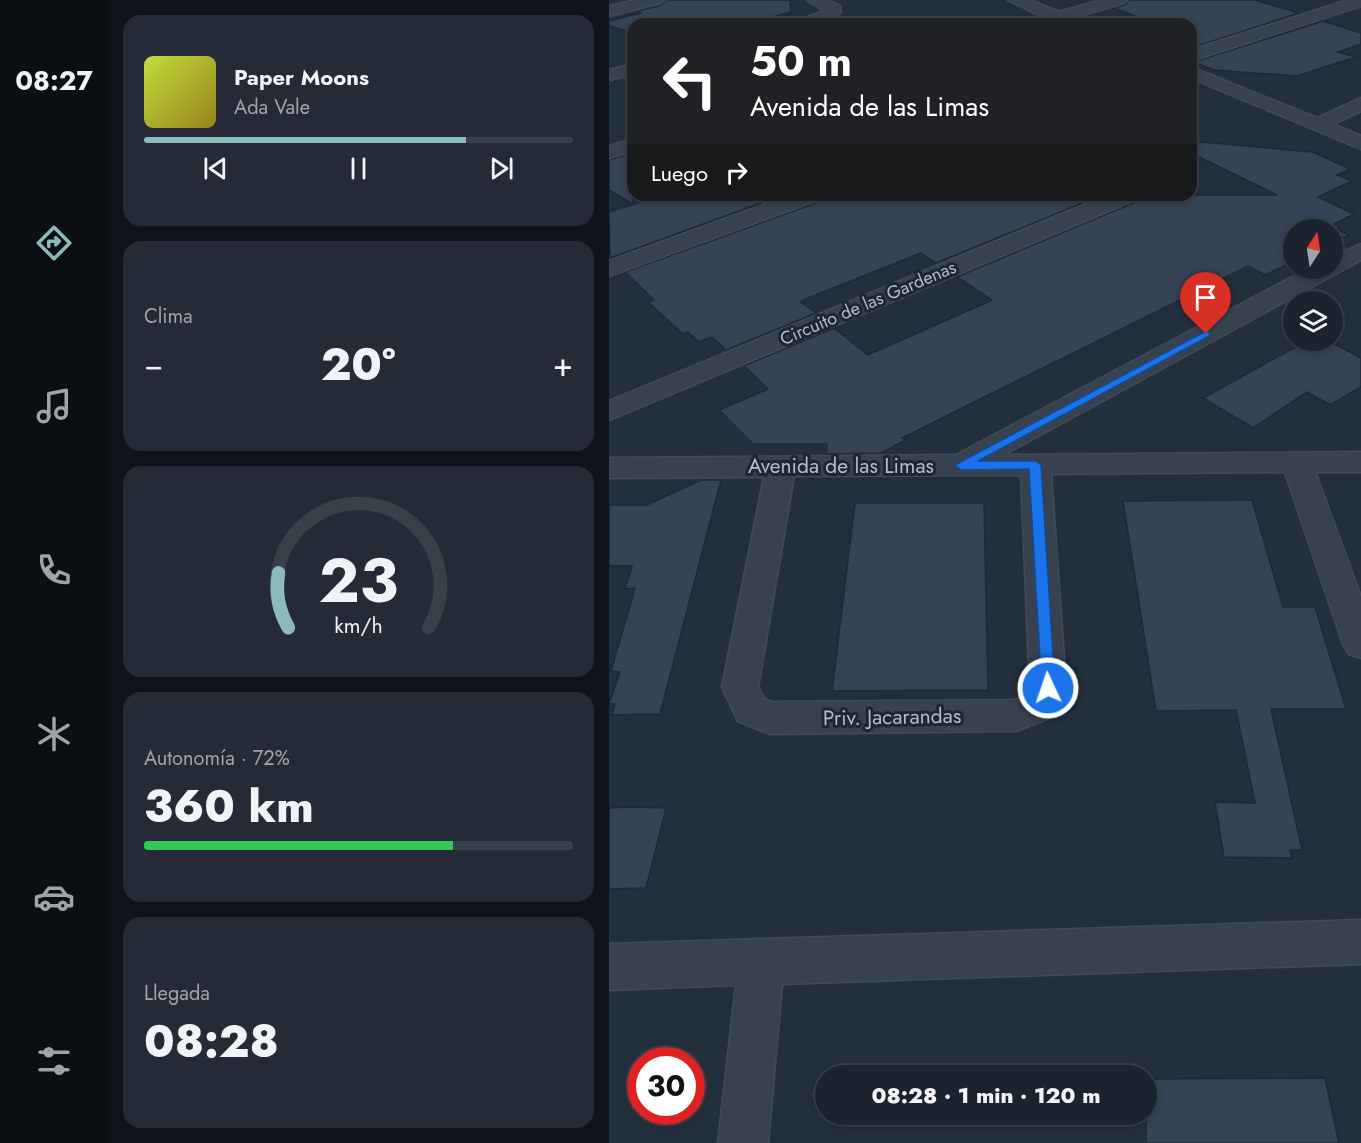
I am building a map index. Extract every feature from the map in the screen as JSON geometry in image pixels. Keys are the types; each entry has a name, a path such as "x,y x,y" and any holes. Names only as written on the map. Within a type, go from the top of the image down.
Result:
{"street":[{"path":"609,11 656,0"},
{"path":"815,0 834,9 833,14 821,18"},
{"path":"1015,0 1058,17"},
{"path":"1055,18 1119,0"},
{"path":"1197,54 1361,1"},
{"path":"609,75 627,70"},
{"path":"1197,74 1361,143"},
{"path":"1317,124 1361,104"},
{"path":"609,152 627,147"},
{"path":"609,269 794,201"},
{"name":"Circuito de las Gardenas","path":"609,411 1113,201"},
{"path":"1343,260 1361,251"},
{"path":"961,465 1308,279"},
{"path":"1296,462 1361,644"},
{"name":"Avenida de las Limas","path":"609,468 1361,462"},
{"name":"Priv. Jacarandas","path":"781,467 740,687 751,710 770,718 1016,715 1041,705 1048,688 1035,465"},
{"path":"609,967 1361,942"},
{"path":"743,1143 761,962"}],"building":[{"path":"666,0 790,0 791,12 768,18 627,18 627,31 609,26 609,21 662,5"},
{"path":"1129,0 1255,0 1299,13 1197,46 1197,18 1140,18 1114,8 1125,5"},
{"path":"1323,21 1361,33 1361,44 1338,52 1356,57 1297,76 1213,70 1197,63 1197,61"},
{"path":"1197,142 1313,152 1350,169 1337,175 1352,181 1318,197 1354,214 1343,220 1283,219 1283,267 1265,275 1248,266 902,438 906,440 881,453 826,454 827,444 753,444 719,410 768,389 744,366 834,328 868,355 992,300 957,277 1137,201 1197,201 1197,195 1277,195 1197,156"},
{"path":"627,155 627,200 609,190 609,160"},
{"path":"644,201 767,201 610,258 609,212"},
{"path":"1087,201 936,263 921,253 806,299 801,302 816,313 726,350 712,337 699,342 688,332 683,334 648,302 654,300 625,272 819,202"},
{"path":"1343,348 1361,358 1361,387 1330,405 1307,392 1253,428 1203,398 1288,351 1343,351"},
{"path":"701,480 721,480 660,714 612,715 615,704 609,704 620,672 611,671 635,588 625,589 632,566 609,566 609,505 647,505"},
{"path":"1252,500 1283,607 1315,607 1346,709 1271,709 1302,850 1290,850 1292,858 1224,857 1215,802 1255,803 1236,710 1156,711 1123,501"},
{"path":"855,503 984,503 988,690 832,691"},
{"path":"609,808 666,808 646,888 609,889"},
{"path":"1325,1078 1339,1143 1146,1143 1146,1125 1157,1125 1157,1079"}],"route":[{"path":"1048,688 1035,465 961,465 1206,334"}]}
